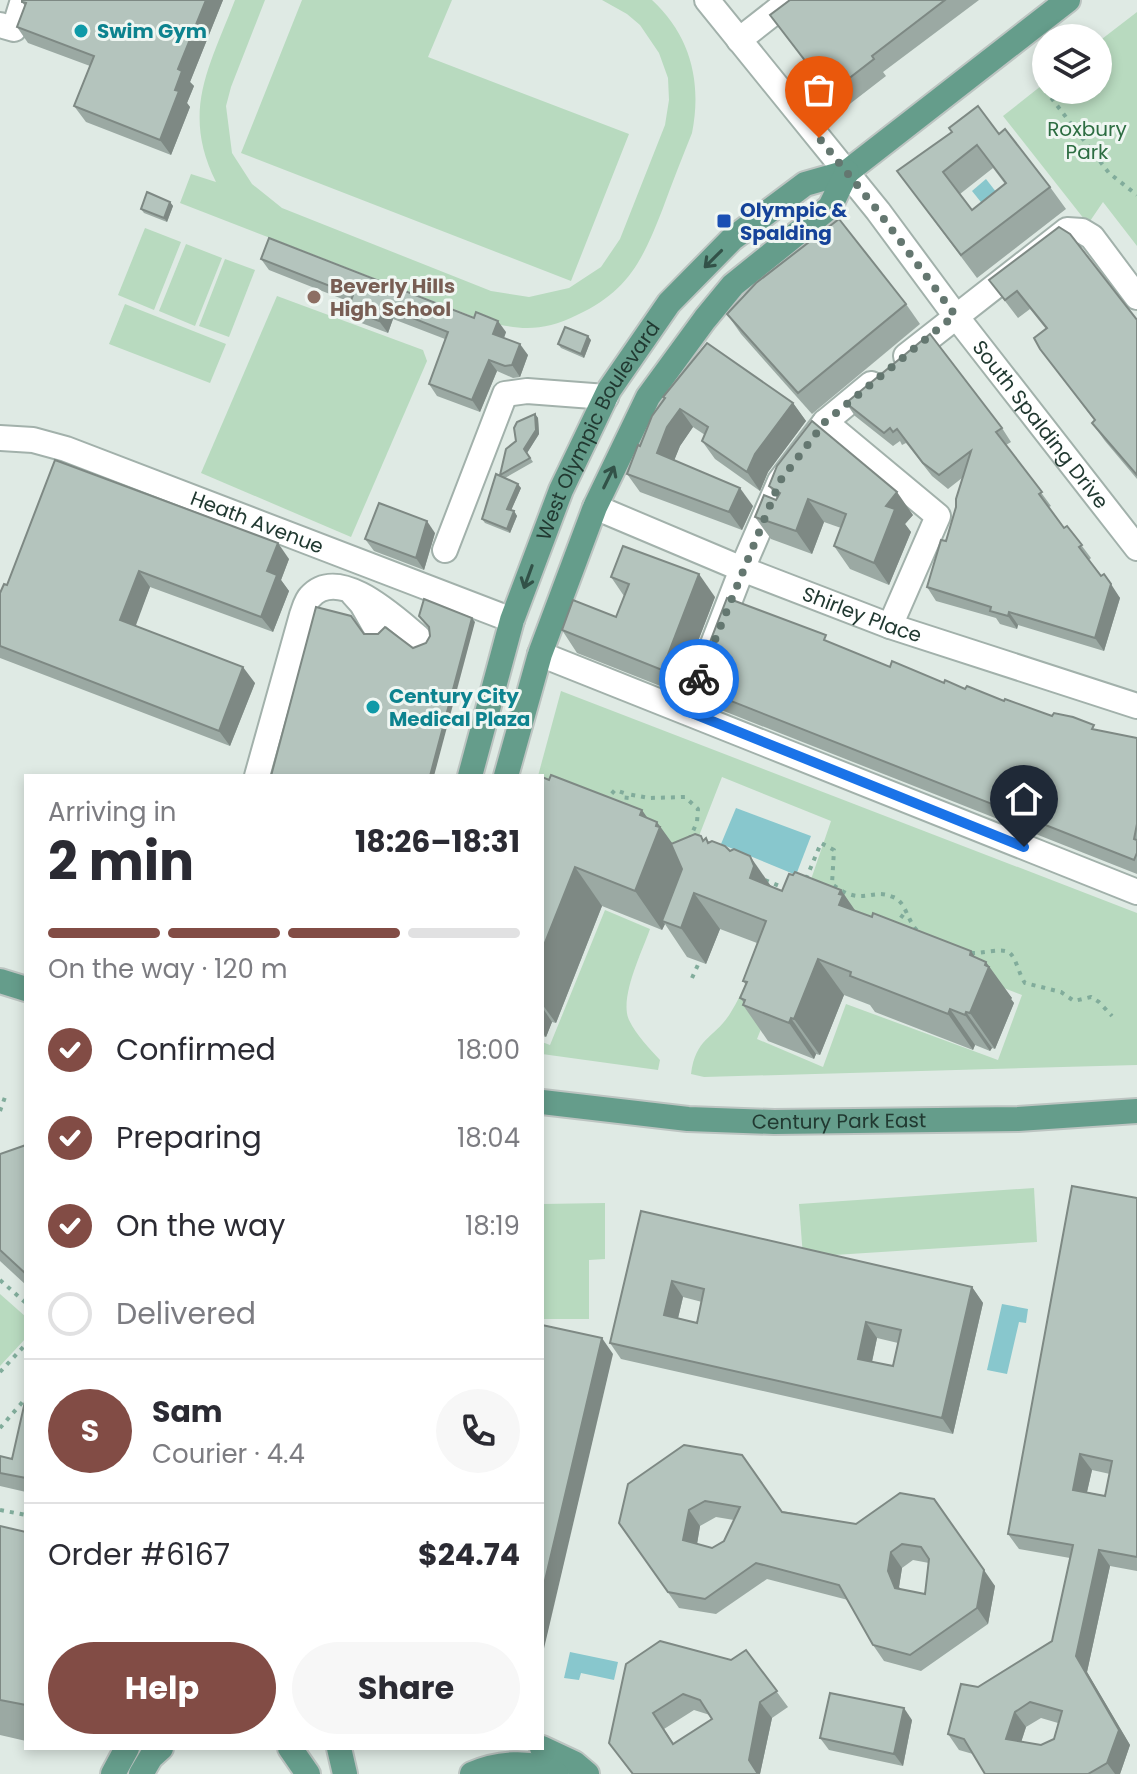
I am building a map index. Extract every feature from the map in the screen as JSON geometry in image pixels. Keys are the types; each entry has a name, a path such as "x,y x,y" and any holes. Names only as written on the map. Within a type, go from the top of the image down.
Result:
{"main road":[{"name":"West Olympic Boulevard","path":"471,774 512,620 561,490 606,397 669,303 732,239 805,184 847,172 1068,0"},
{"name":"West Olympic Boulevard","path":"507,774 540,654 595,507 648,397 733,285 830,207 847,172"},
{"path":"0,981 24,988"},
{"name":"Century Park East","path":"544,1102 688,1119 774,1122 1018,1119 1137,1111"},
{"path":"544,1749 574,1763 587,1774"},
{"path":"113,1774 126,1750"},
{"path":"141,1774 159,1750"},
{"path":"291,1750 308,1774"},
{"path":"339,1750 345,1774"},
{"path":"472,1774 498,1765 525,1765 556,1774"}],"street":[{"path":"0,25 14,29 23,0"},
{"name":"South Spalding Drive","path":"707,0 847,172 1137,548"},
{"path":"739,40 790,0"},
{"path":"687,711 780,481 825,422 955,315 1067,230 1082,231 1092,237 1137,297"},
{"path":"445,550 505,394 527,391 606,397"},
{"path":"825,422 938,516 890,626"},
{"name":"Heath Avenue","path":"0,438 33,440 66,449 512,620"},
{"name":"Shirley Place","path":"595,507 742,569 890,626 1137,706"},
{"path":"258,774 302,615 310,597 324,589 349,589 374,601 418,637"},
{"path":"349,589 374,625"},
{"path":"540,654 1137,892"}],"path":[{"path":"1056,104 1109,173 1137,195"},
{"path":"605,808 603,802 615,790 649,798 685,797 698,809 697,822 689,842"},
{"path":"617,813 626,804 627,794"},
{"path":"806,880 821,843 834,850 832,884 825,891"},
{"path":"755,876 793,891"},
{"path":"832,884 857,898 893,896 901,902 915,929 922,934"},
{"path":"905,912 896,921 894,929 915,929"},
{"path":"963,952 975,954 1006,950 1025,983 1061,992 1074,1001 1091,997 1112,1016"},
{"path":"692,978 703,954"},
{"path":"0,1111 5,1097"},
{"path":"0,1280 24,1301"},
{"path":"0,1372 24,1350"},
{"path":"0,1428 24,1400"},
{"path":"0,1510 24,1515"}],"green space":[{"path":"235,0 265,0 226,106 232,153 252,184 282,208 491,291 529,297 569,288 601,267 620,239 665,125 668,78 659,53 640,25 602,0 652,0 676,29 684,45 694,78 695,114 692,133 663,208 632,272 595,306 564,321 531,328 508,326 482,320 180,203 191,174 216,182 206,157 200,111 208,69"},
{"path":"302,0 452,0 428,57 629,134 571,281 241,153"},
{"name":"Roxbury Park","path":"1137,12 1137,246 1103,202 1088,224 1003,116 1032,93 1032,104 1112,104 1112,31"},
{"path":"145,228 181,242 154,310 118,295"},
{"path":"186,244 222,258 195,326 159,311"},
{"path":"225,259 255,270 229,337 199,326"},
{"path":"277,296 423,350 427,361 351,537 201,473"},
{"path":"125,304 226,344 210,383 109,344"},
{"path":"561,691 1137,913 1137,1065 704,1077 691,1074 697,1052 731,1012 760,950 788,961 757,1039 823,1067 846,1004 998,1060 1022,995 872,937 805,897 831,821 722,777 690,859 544,842 544,774 539,774"},
{"path":"605,910 650,929 629,988 627,1011 635,1031 660,1060 658,1070 544,1054 544,1043 550,1045"},
{"path":"1034,1188 1037,1242 803,1257 799,1204"},
{"path":"605,1203 605,1259 589,1260 589,1319 544,1319 544,1204"},
{"path":"0,1294 24,1315 24,1340 0,1366"}],"water":[{"path":"986,179 1007,206 993,217 972,191"},
{"path":"736,808 811,836 796,875 721,844"},
{"path":"1002,1304 1028,1309 1026,1323 1019,1322 1007,1374 987,1370"},
{"path":"570,1652 618,1662 614,1680 581,1673 579,1680 564,1678"}],"building":[{"path":"22,0 206,0 178,69 182,71 175,90 179,91 160,140 74,106 94,56 17,27 26,3"},
{"path":"790,0 945,0 830,93 770,15"},
{"path":"978,106 999,134 1005,129 1050,187 961,255 897,171 952,132 949,128","holes":["977,145 1006,183 972,210 943,172"]},
{"path":"147,192 170,202 164,218 141,209"},
{"path":"839,219 906,304 798,393 727,314 756,283"},
{"path":"1059,227 1070,234 1137,320 1137,475 1092,423 1095,420 1040,349 1034,338 1047,328 1017,291 1005,300 989,280"},
{"path":"269,238 474,318 476,312 498,321 493,334 520,344 512,365 505,366 489,360 472,400 429,384 448,332 385,307 379,321 348,309 353,295 261,259"},
{"path":"565,327 588,336 581,354 558,344"},
{"path":"930,334 1002,428 996,432 1042,492 1039,494 1064,528 1067,526 1082,545 1079,547 1101,576 1104,574 1111,584 1095,638 1009,612 1008,616 990,611 991,607 927,587 941,540 946,541 971,451 939,475 923,463 897,429 893,432 890,428 884,433 846,403"},
{"path":"707,343 793,403 755,454 747,472 702,441 708,427 680,409 667,427 657,453 740,488 729,512 627,474 663,397"},
{"path":"535,414 536,430 524,449 530,458 500,475 506,449 516,441 514,428 517,422"},
{"path":"812,421 897,492 886,506 895,509 874,563 834,546 846,514 808,499 796,531 755,517 764,495 776,500 780,493 769,486 777,466"},
{"path":"55,460 278,543 267,571 277,575 261,617 139,571 120,620 243,667 219,731 0,646 0,593 4,584 7,585"},
{"path":"496,474 518,484 507,509 514,511 507,529 482,519"},
{"path":"379,503 427,521 416,558 365,539"},
{"path":"623,546 699,574 662,670 562,630 573,600 616,617 629,584 611,577"},
{"path":"727,598 826,635 824,640 890,667 892,661 944,683 945,680 965,689 967,686 1052,716 1054,713 1073,717 1094,725 1092,729 1137,738 1137,824 1134,839 1137,840 1137,853 1134,860 693,686"},
{"name":"Century City Medical Plaza","path":"424,599 472,618 431,774 272,774 316,607 351,616 364,634 378,634 385,627 413,648 426,643 430,636 429,627 419,616"},
{"path":"551,775 642,810 640,815 657,822 656,826 660,827 635,891 575,867 544,945 544,778 549,780"},
{"path":"695,834 701,836 703,841 706,838 708,843 712,841 730,851 734,849 750,856 754,866 750,878 782,891 789,874 795,872 841,890 839,894 843,895 839,905 872,917 873,913 971,951 970,955 986,962 985,965 989,967 970,1013 966,1012 965,1015 950,1009 948,1014 850,976 851,972 818,959 794,1019 791,1018 789,1023 743,1005 745,1000 740,998 747,982 743,981 766,921 694,893 681,928 662,921 682,869 671,844"},
{"path":"24,1146 24,1272 0,1250 0,1154"},
{"path":"1072,1186 1137,1198 1137,1557 1099,1550 1076,1656 1119,1730 1107,1763 1088,1774 985,1774 964,1739 948,1734 961,1684 978,1687 1052,1641 1073,1545 1008,1534","holes":["1080,1454 1112,1461 1105,1496 1073,1490","1030,1702 1062,1711 1054,1739 1041,1745 1006,1739 1015,1712"]},
{"path":"641,1211 972,1287 942,1418 610,1343","holes":["672,1281 704,1289 697,1323 664,1315","866,1322 901,1330 893,1366 858,1359"]},
{"path":"544,1325 602,1338 544,1584"},
{"path":"24,1406 24,1478 0,1473 0,1456 12,1459"},
{"path":"684,1445 742,1455 782,1512 856,1524 900,1493 934,1499 984,1570 977,1608 910,1655 873,1645 839,1585 756,1563 705,1599 668,1592 619,1523 628,1484","holes":["705,1501 740,1507 724,1541 712,1548 683,1540 689,1510","902,1544 921,1547 929,1559 925,1594 895,1588 888,1571 891,1552"]},
{"path":"0,1526 24,1532 24,1705 0,1700"},
{"path":"660,1641 731,1660 746,1650 777,1691 760,1702 749,1760 758,1774 633,1774 609,1743 626,1664","holes":["683,1694 700,1700 712,1719 673,1744 653,1713"]},
{"path":"830,1693 904,1708 894,1754 820,1738"}],"way so far":[{"path":"699,679 780,481 825,422 955,315 819,138"}],"place":[{"name":"Swim Gym","path":"81,31"},
{"name":"Olympic & Spalding","path":"724,221"},
{"name":"Beverly Hills High School","path":"314,297"},
{"name":"Century City Medical Plaza","path":"373,707"}],"route":[{"path":"699,679 687,711 1024,847"}]}
